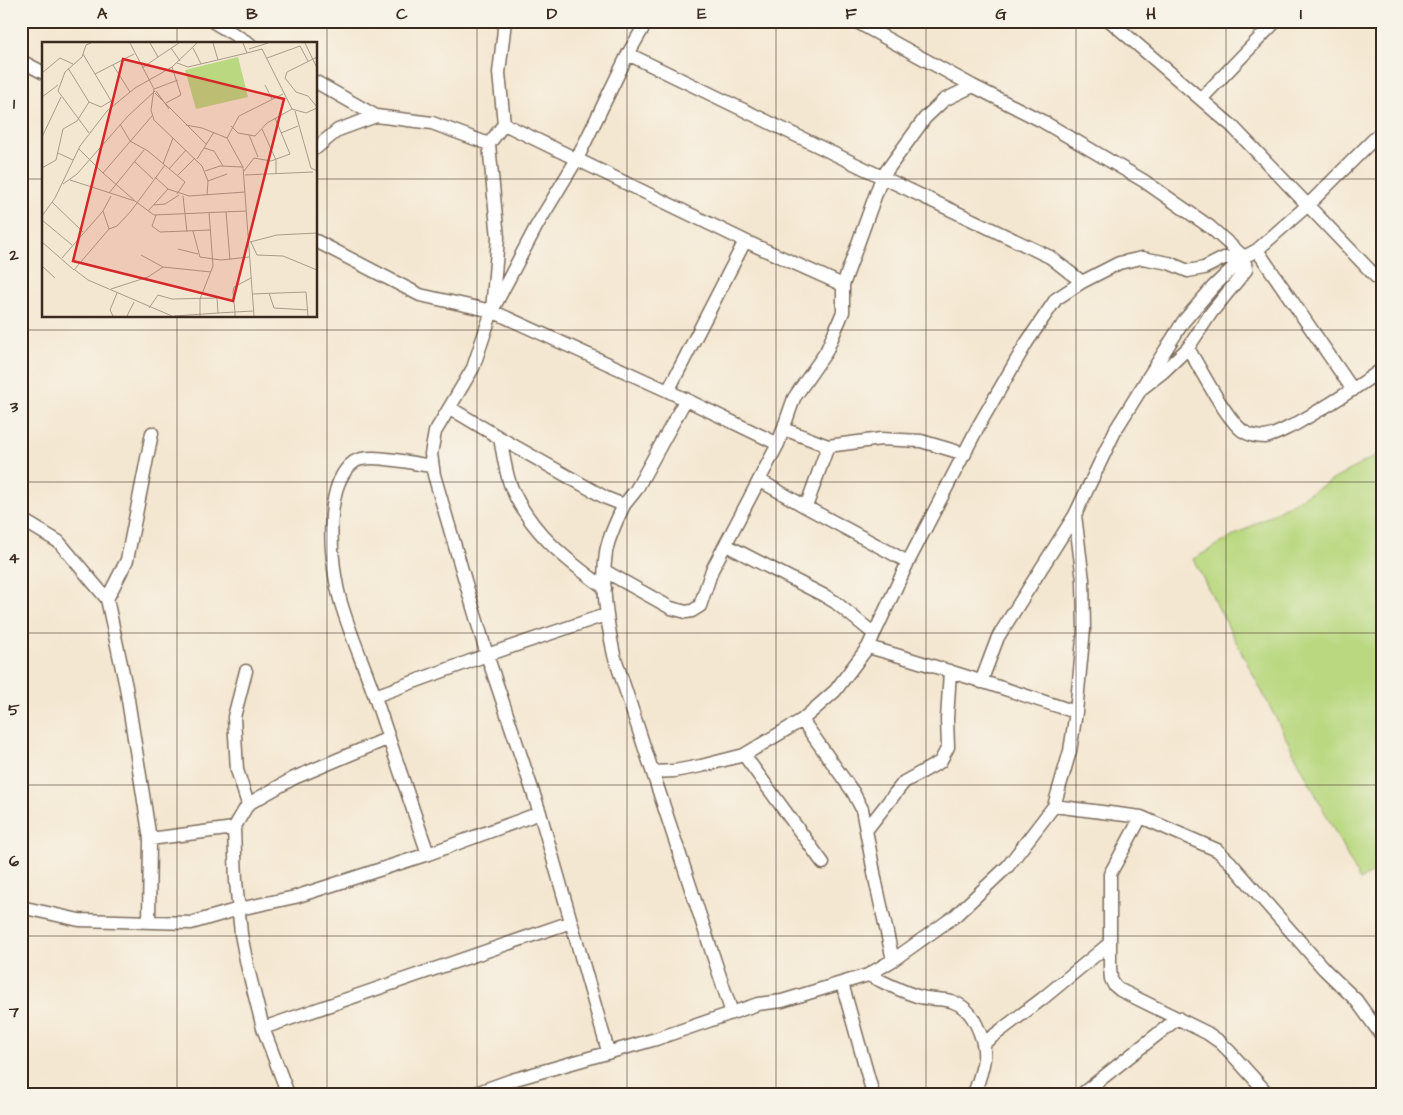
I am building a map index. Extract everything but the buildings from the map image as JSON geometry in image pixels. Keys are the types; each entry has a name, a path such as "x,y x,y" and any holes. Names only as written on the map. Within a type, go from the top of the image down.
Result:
{"street":[{"path":"212,21 247,42"},
{"path":"492,311 498,238 489,144 504,124 499,73 505,21"},
{"path":"608,1052 540,813 487,655 434,475 431,454 435,432 473,368 492,311 536,226 577,159 628,54 647,21"},
{"path":"855,21 973,86 1042,121 1144,181 1210,227 1244,258 1246,270 1211,313 1188,348 1163,372 1141,389"},
{"path":"1110,21 1232,126 1382,282"},
{"path":"1201,99 1276,21"},
{"path":"628,54 1050,257 1082,282"},
{"path":"21,61 42,72"},
{"path":"318,83 376,116 432,123 489,144"},
{"path":"605,571 671,608 686,612 700,606 712,570 778,444 794,398 826,352 843,312 843,285 882,177 925,118 944,100 973,86"},
{"path":"318,146 338,130 376,116"},
{"path":"504,124 745,241 843,285"},
{"path":"981,682 998,637 1075,515 1116,429 1183,322 1213,288 1244,258 1257,250 1308,205 1380,136"},
{"path":"668,391 745,241"},
{"path":"318,242 420,295 492,311 686,399 778,444"},
{"path":"1257,250 1353,390"},
{"path":"652,772 674,771 744,755 802,720 835,691 868,647 908,562 979,425 1018,358 1056,299 1082,282 1119,263 1142,258 1169,263 1188,271 1204,268 1224,258 1244,258"},
{"path":"1188,348 1229,416 1243,431 1256,436 1266,437 1277,433 1353,390 1382,369"},
{"path":"686,399 636,490 624,505 612,530 606,552 605,615 614,655 732,1013"},
{"path":"450,408 606,498 624,505"},
{"path":"784,429 828,446 874,440 921,441 965,454"},
{"path":"107,599 126,560 152,433"},
{"path":"500,438 510,482 521,507 541,535 572,564 605,588"},
{"path":"806,508 828,446"},
{"path":"428,854 375,696 340,602 333,560 331,525 334,497 344,471 355,461 364,458 432,466"},
{"path":"759,480 806,508 908,562"},
{"path":"473,1094 656,1038 758,1004 782,1001 868,975 893,960 955,916 1008,866 1054,806 1070,751 1076,712 1084,629 1083,580 1075,515"},
{"path":"21,518 59,542 107,599 126,687 150,838 149,922"},
{"path":"726,545 835,602 873,634"},
{"path":"375,696 605,615"},
{"path":"868,647 926,662 981,682 1076,712"},
{"path":"867,829 904,782 940,762 948,747 947,718 950,670"},
{"path":"246,671 234,717 237,770 248,804"},
{"path":"802,720 853,792 862,809 893,960"},
{"path":"288,1094 263,1028 247,965 241,934 234,828 248,804 294,778 389,738"},
{"path":"744,755 823,863"},
{"path":"1054,806 1141,817 1217,850 1230,862 1324,969 1356,1000 1382,1036"},
{"path":"21,907 79,920 191,923 239,909 295,897 428,854 540,813"},
{"path":"1141,817 1110,874 1109,944 1111,979 1114,985 1207,1033 1220,1042 1262,1092"},
{"path":"150,838 234,828"},
{"path":"263,1028 571,922"},
{"path":"984,1043 1042,999 1109,944"},
{"path":"868,975 920,997 938,998 963,1006 972,1016 984,1043 982,1070 974,1094"},
{"path":"842,983 873,1094"},
{"path":"1082,1094 1178,1018"}],"green space":[{"path":"1382,452 1382,868 1360,880 1193,559"}]}
